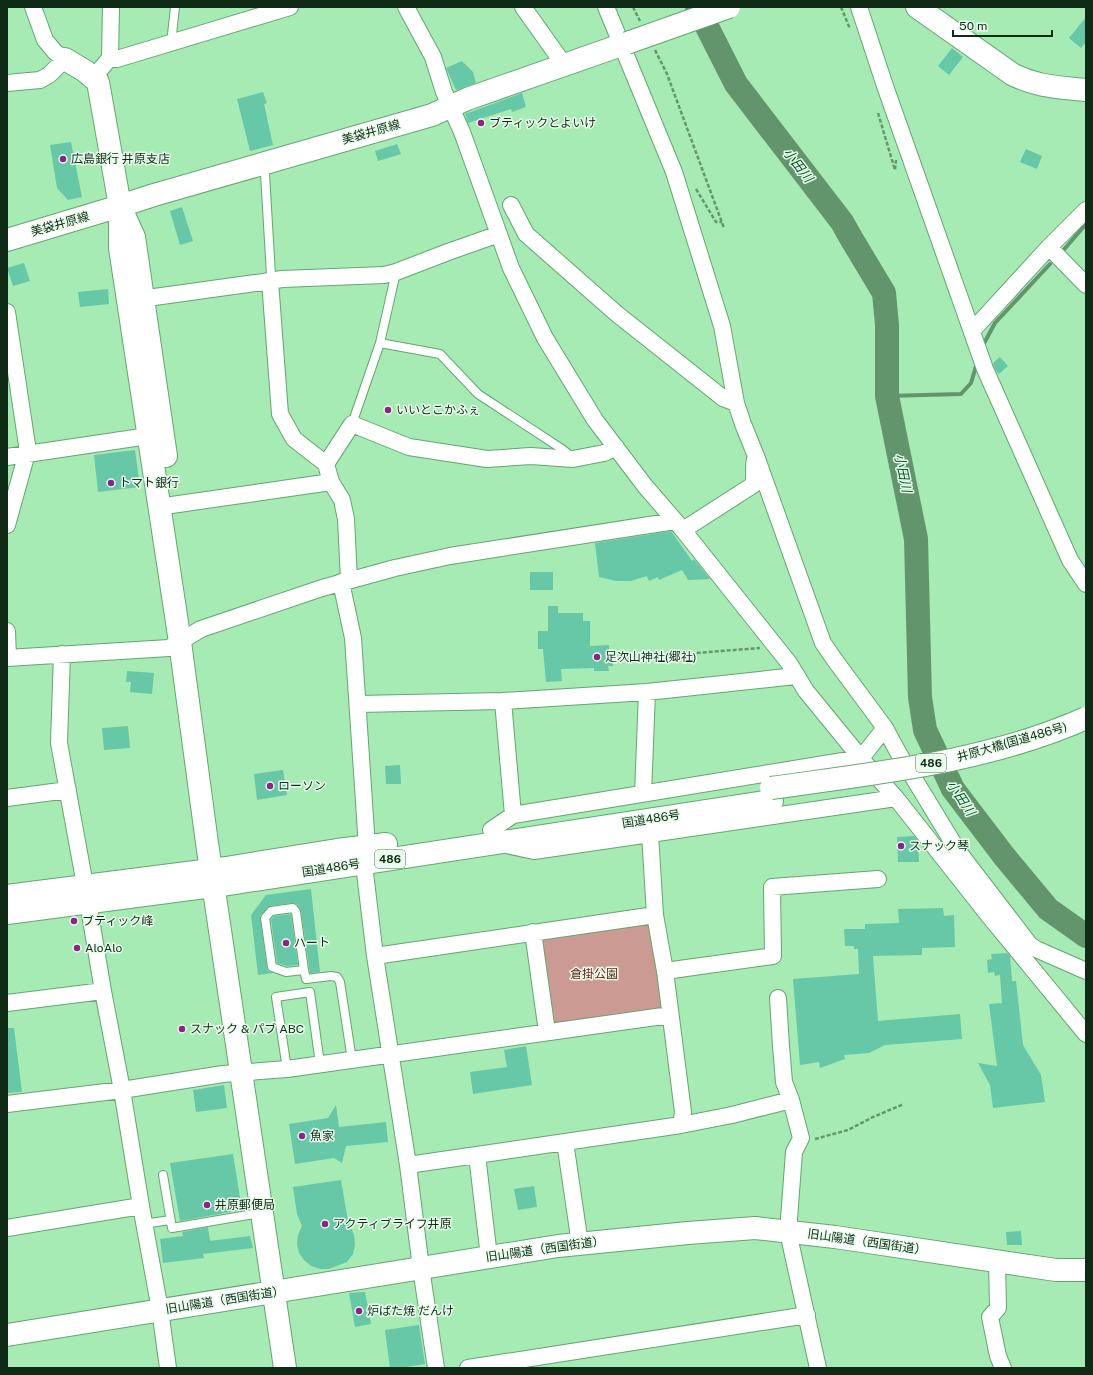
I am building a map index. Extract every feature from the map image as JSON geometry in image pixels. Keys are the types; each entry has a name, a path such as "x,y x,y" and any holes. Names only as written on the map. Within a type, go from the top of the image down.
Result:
{"main road":[{"name":"美袋井原線","path":"7,240 154,195 432,115 467,99 565,66 729,7"},
{"path":"917,7 1012,74 1024,80 1038,85 1086,90"},
{"path":"65,59 94,77 98,82 120,206 120,248 135,300 281,1291 285,1368"},
{"path":"135,300 148,436 166,506"},
{"name":"井原大橋(国道486号)","path":"772,794 984,752 1044,735 1086,718"},
{"name":"井原大橋(国道486号)","path":"772,794 897,782 962,770 1026,753 1086,732"},
{"name":"国道486号","path":"7,896 87,894 220,877 337,850 367,855 772,794"},
{"name":"国道486号","path":"7,913 87,894"},
{"path":"248,1072 263,1212 299,1368"},
{"name":"旧山陽道（西国街道）","path":"7,1335 489,1257 580,1244 755,1228 835,1237 1056,1270 1086,1270"}],"street":[{"path":"7,84 40,80 49,75 65,59 55,52 48,44 34,7"},
{"path":"94,77 109,59 111,51 111,7"},
{"path":"109,59 117,59 171,44 290,7"},
{"path":"406,7 429,47 451,107 462,132 511,268 545,338 595,420 645,486 679,526 774,645 788,663 806,691 896,798 989,916 1086,1034"},
{"path":"523,7 565,66"},
{"path":"606,7 624,44 674,172 722,326 736,403 823,643 885,728 903,761 958,851 1030,945 1036,950 1086,972"},
{"path":"859,7 885,86 986,369 1070,560 1086,584"},
{"path":"512,205 526,234 617,314 722,398 736,403"},
{"path":"973,334 1049,247 1086,210"},
{"path":"135,300 270,281 369,276 396,272 499,234"},
{"path":"1049,247 1086,284"},
{"path":"270,281 280,414 294,439 326,464 331,482 342,500 346,519 345,581 353,638 358,704 367,855 367,887 436,1368"},
{"path":"7,312 11,368 27,445 27,453 7,525"},
{"path":"326,464 352,424 409,447 487,458 531,456 573,459 604,454 616,447"},
{"path":"7,457 148,436"},
{"path":"7,631 8,658 169,648 201,630 345,581 395,568 450,556 679,526 753,485 755,479 754,461 756,456"},
{"path":"166,506 331,482"},
{"path":"62,654 59,733 160,1310 168,1368"},
{"path":"358,704 504,701 647,692 796,676"},
{"path":"643,794 647,692"},
{"path":"504,701 513,815"},
{"path":"885,728 861,758 513,815 493,836 534,851 896,798"},
{"path":"7,798 68,790"},
{"path":"920,828 926,826 932,828 952,849 958,851"},
{"path":"650,834 655,915 665,971 683,1112 681,1125"},
{"path":"665,971 773,956 772,887 878,879"},
{"path":"376,956 655,915"},
{"path":"533,932 547,1032"},
{"path":"7,1003 103,991"},
{"path":"778,998 784,1082 791,1100 801,1138 794,1152 788,1232 818,1368"},
{"path":"7,1104 122,1090 223,1074 287,1069 670,1015"},
{"path":"408,1165 681,1125 732,1115 791,1100"},
{"path":"565,1142 580,1244"},
{"path":"477,1155 489,1257"},
{"path":"7,1228 141,1206"},
{"path":"997,1261 998,1308 990,1317 998,1356 1003,1368"},
{"path":"468,1368 807,1315"}],"lane":[{"path":"171,44 175,7"},
{"path":"263,163 272,275 270,281"},
{"path":"352,424 380,343 396,272"},
{"path":"380,343 440,354 478,394 562,449 573,459"},
{"path":"304,970 286,972 272,967 265,918 271,911 293,908 296,912 306,979 331,976 337,977 340,982 352,1060"},
{"path":"287,1069 276,997 310,992 320,1064"},
{"path":"163,1175 172,1228 263,1212"},
{"path":"144,1224 170,1220"}],"path":[{"path":"633,7 643,27"},
{"path":"653,47 667,74 724,228"},
{"path":"619,659 766,648 774,645"},
{"path":"800,1141 809,1141 843,1132 904,1104"}],"green space":[{"name":"倉掛公園","path":"642,922 650,928 662,1007 660,1010 554,1025 538,936"}],"building":[{"path":"1086,17 1086,42 1081,48 1069,38"},
{"path":"952,48 963,57 949,75 938,66"},
{"path":"462,61 473,72 476,83 456,90 446,68"},
{"path":"263,92 267,103 264,104 273,145 250,151 237,99"},
{"path":"522,93 526,107 512,112 511,109 468,123 465,114"},
{"path":"71,142 82,197 68,200 57,188 50,145"},
{"path":"397,144 401,154 378,161 375,151"},
{"path":"1026,149 1042,156 1037,169 1020,162"},
{"path":"182,207 193,241 180,245 170,211"},
{"path":"24,263 30,281 13,286 7,268"},
{"path":"108,289 109,304 80,307 78,292"},
{"path":"1000,357 1008,366 999,374 993,363"},
{"path":"135,450 140,487 98,492 94,455"},
{"path":"671,531 692,561 694,559 710,579 688,580 682,570 659,580 658,577 649,581 647,576 631,581 616,581 599,577 595,543"},
{"path":"530,572 553,572 553,590 530,590"},
{"path":"548,606 558,606 558,613 583,613 583,621 590,621 590,646 609,645 609,656 613,656 613,666 608,666 609,671 594,671 594,668 561,669 562,681 546,682 543,649 538,649 538,631 548,631"},
{"path":"127,671 154,673 152,694 130,692 131,682 126,682"},
{"path":"128,726 130,748 104,750 102,728"},
{"path":"400,765 401,784 386,784 385,766"},
{"path":"283,770 287,795 257,800 254,774"},
{"path":"914,836 918,841 919,862 898,862 897,837"},
{"path":"311,889 320,972 310,973 301,911 297,904 292,903 270,906 260,916 267,968 268,971 273,973 258,975 251,915 266,895"},
{"path":"943,908 944,916 954,915 955,947 922,948 922,955 873,956 878,1021 960,1014 962,1039 885,1045 869,1053 844,1055 845,1059 820,1068 819,1062 800,1065 793,979 859,974 858,949 854,949 854,946 845,946 844,929 865,929 865,924 899,923 898,909"},
{"path":"291,914 298,965 287,966 277,963 271,920 274,916"},
{"path":"1007,953 1010,956 1012,981 1016,981 1023,1045 1041,1075 1045,1102 993,1108 990,1085 978,1063 997,1066 989,1004 1002,1003 1000,975 995,976 994,972 988,973 987,960 992,959 991,954"},
{"path":"7,1028 14,1028 22,1092 7,1093"},
{"path":"526,1046 532,1085 473,1094 470,1072 507,1067 504,1050"},
{"path":"224,1085 227,1108 196,1112 193,1090"},
{"path":"336,1105 339,1127 386,1122 388,1142 346,1146 342,1163 334,1158 295,1164 289,1124 328,1118"},
{"path":"233,1154 242,1210 180,1221 170,1163"},
{"name":"アクティブライフ井原","path":"341,1180 348,1221 354,1235 355,1245 353,1254 347,1262 329,1269 320,1269 311,1266 299,1253 297,1244 298,1235 302,1226 297,1214 293,1187"},
{"path":"534,1186 537,1207 518,1210 514,1189"},
{"path":"208,1227 210,1241 250,1236 253,1248 203,1254 204,1258 163,1263 160,1239 183,1236 182,1232"},
{"path":"1021,1231 1022,1245 1007,1245 1006,1232"},
{"path":"365,1292 371,1324 355,1327 349,1293"},
{"path":"419,1325 425,1364 390,1368 385,1330"}],"waterway":[{"name":"小田川","path":"697,7 736,84 842,222 884,293 887,325 887,396 916,539 920,697 925,730 953,789 1004,856 1048,909 1086,936"},
{"path":"1061,253 1086,224"},
{"path":"982,347 995,323 1050,264"},
{"path":"887,396 961,394 971,383 977,363"}],"place":[{"name":"ブティックとよいけ","path":"481,123"},
{"name":"広島銀行 井原支店","path":"63,159"},
{"name":"いいとこかふぇ","path":"388,410"},
{"name":"トマト銀行","path":"111,483"},
{"name":"足次山神社(郷社)","path":"597,657"},
{"name":"ローソン","path":"270,786"},
{"name":"スナック琴","path":"901,846"},
{"name":"ブティック峰","path":"74,921"},
{"name":"ハート","path":"286,943"},
{"name":"AloAlo","path":"77,948"},
{"name":"スナック & パブ ABC","path":"182,1029"},
{"name":"魚家","path":"302,1136"},
{"name":"井原郵便局","path":"207,1205"},
{"name":"アクティブライフ井原","path":"325,1224"},
{"name":"炉ばた焼 だんけ","path":"359,1311"}]}
